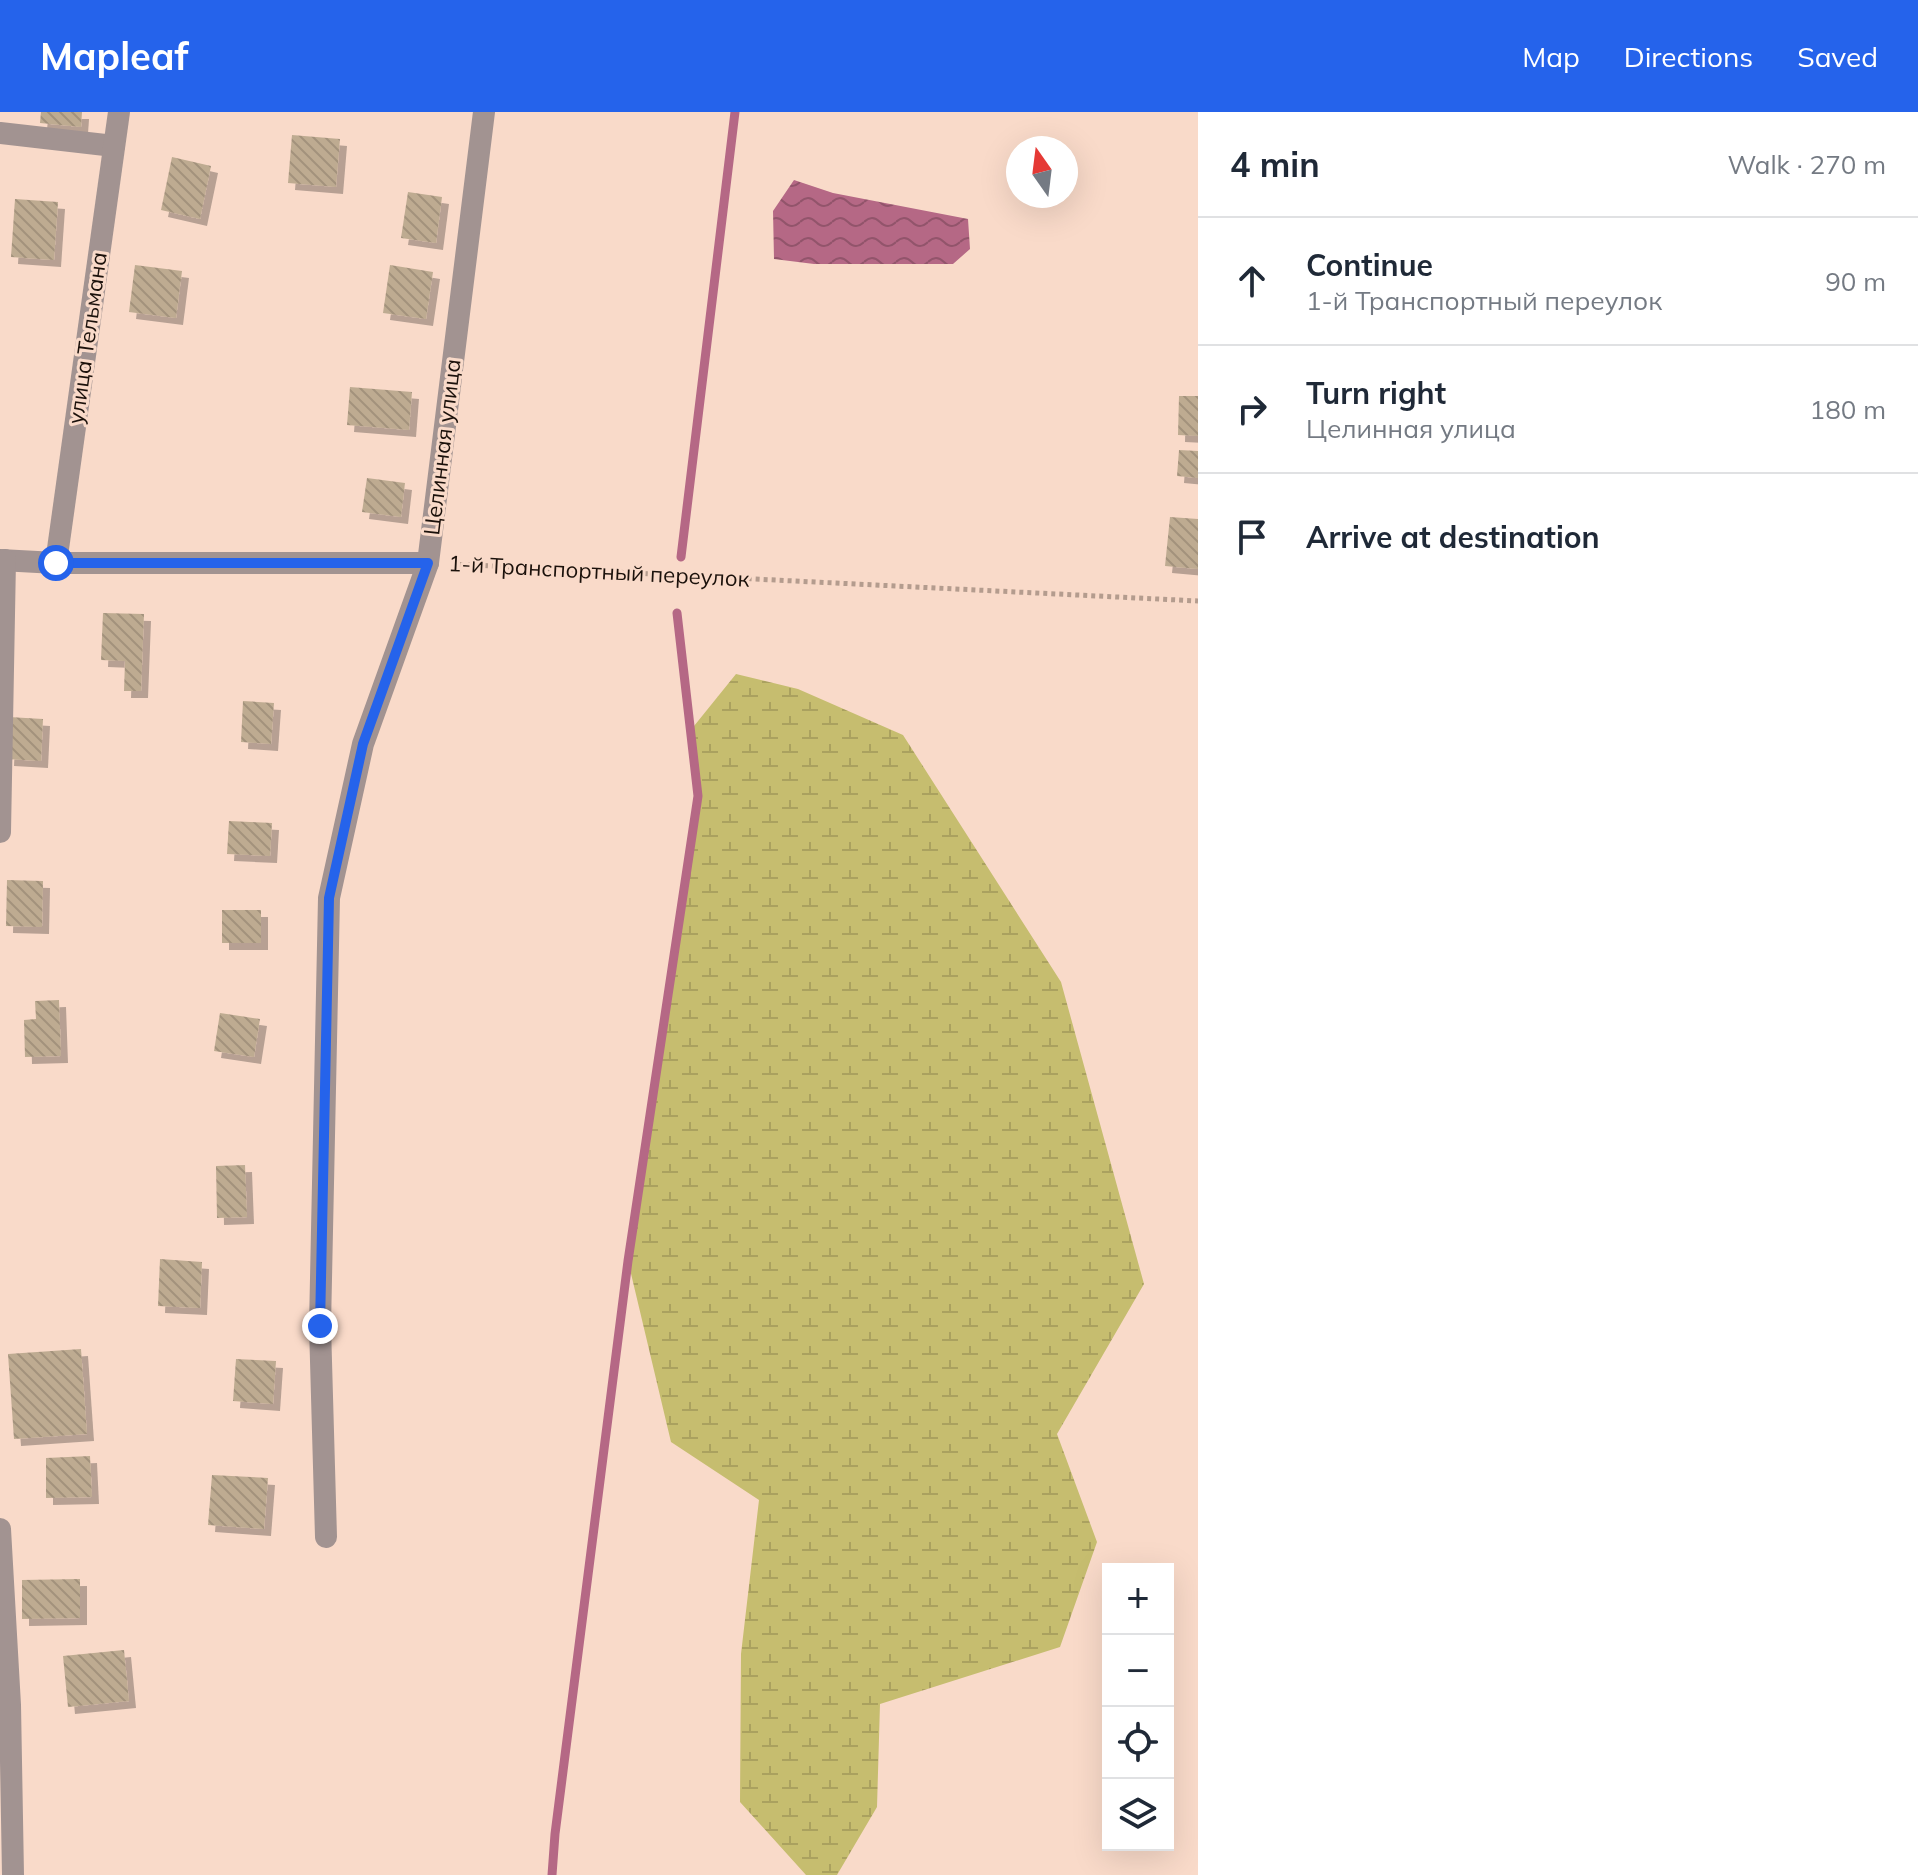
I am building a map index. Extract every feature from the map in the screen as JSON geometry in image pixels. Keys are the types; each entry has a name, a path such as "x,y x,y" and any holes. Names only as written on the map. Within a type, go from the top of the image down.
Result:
{"street":[{"name":"улица Тельмана","path":"56,563 119,112"},
{"name":"Целинная улица","path":"326,1537 320,1326 329,898 363,744 428,563 484,112"},
{"path":"0,133 114,146"},
{"path":"0,832 3,560"},
{"name":"1-й Транспортный переулок","path":"3,560 56,563 428,563"},
{"path":"0,1529 10,1705 13,1875"}],"path":[{"name":"1-й Транспортный переулок","path":"428,563 1198,601"}],"green space":[{"path":"736,674 798,689 903,735 1061,982 1144,1284 1057,1434 1097,1542 1060,1647 880,1704 877,1807 837,1875 806,1875 740,1802 741,1654 759,1500 671,1442 628,1261 698,796 690,731"}],"water":[{"path":"794,180 833,193 968,219 970,249 953,264 814,264 774,259 773,211"}],"building":[{"path":"41,112 82,112 81,127 40,123"},
{"path":"292,135 340,139 336,187 288,183"},
{"path":"172,157 211,166 200,219 161,210"},
{"path":"408,192 442,197 436,243 401,238"},
{"path":"15,199 58,202 54,260 11,257"},
{"path":"135,265 182,271 176,318 129,312"},
{"path":"390,265 433,272 426,319 383,313"},
{"path":"350,387 412,392 409,430 347,425"},
{"path":"1179,396 1198,396 1198,436 1178,435"},
{"path":"1179,450 1198,451 1198,478 1177,476"},
{"path":"367,478 405,483 401,517 362,512"},
{"path":"1170,517 1198,519 1198,569 1165,566"},
{"path":"103,613 144,614 141,691 124,691 125,661 101,660"},
{"path":"243,701 274,703 271,744 241,742"},
{"path":"9,717 43,719 41,761 7,759"},
{"path":"229,821 272,823 270,856 227,854"},
{"path":"7,880 43,881 42,927 6,926"},
{"path":"222,910 261,910 261,943 222,943"},
{"path":"59,1000 61,1056 25,1057 24,1020 36,1019 35,1001"},
{"path":"220,1013 260,1019 254,1057 214,1051"},
{"path":"245,1165 247,1217 217,1218 216,1166"},
{"path":"160,1259 202,1262 200,1308 158,1306"},
{"path":"81,1349 87,1434 14,1439 8,1354"},
{"path":"236,1359 276,1361 273,1404 233,1401"},
{"path":"90,1456 92,1497 46,1498 46,1458"},
{"path":"212,1475 268,1478 264,1529 208,1525"},
{"path":"80,1579 80,1618 22,1619 22,1580"},
{"path":"124,1650 129,1701 68,1707 63,1656"}],"waterway":[{"path":"681,557 735,112"},
{"path":"552,1875 628,1261 698,796 677,613"}],"route":[{"path":"56,563 428,563 363,744 329,898 320,1326"}]}
